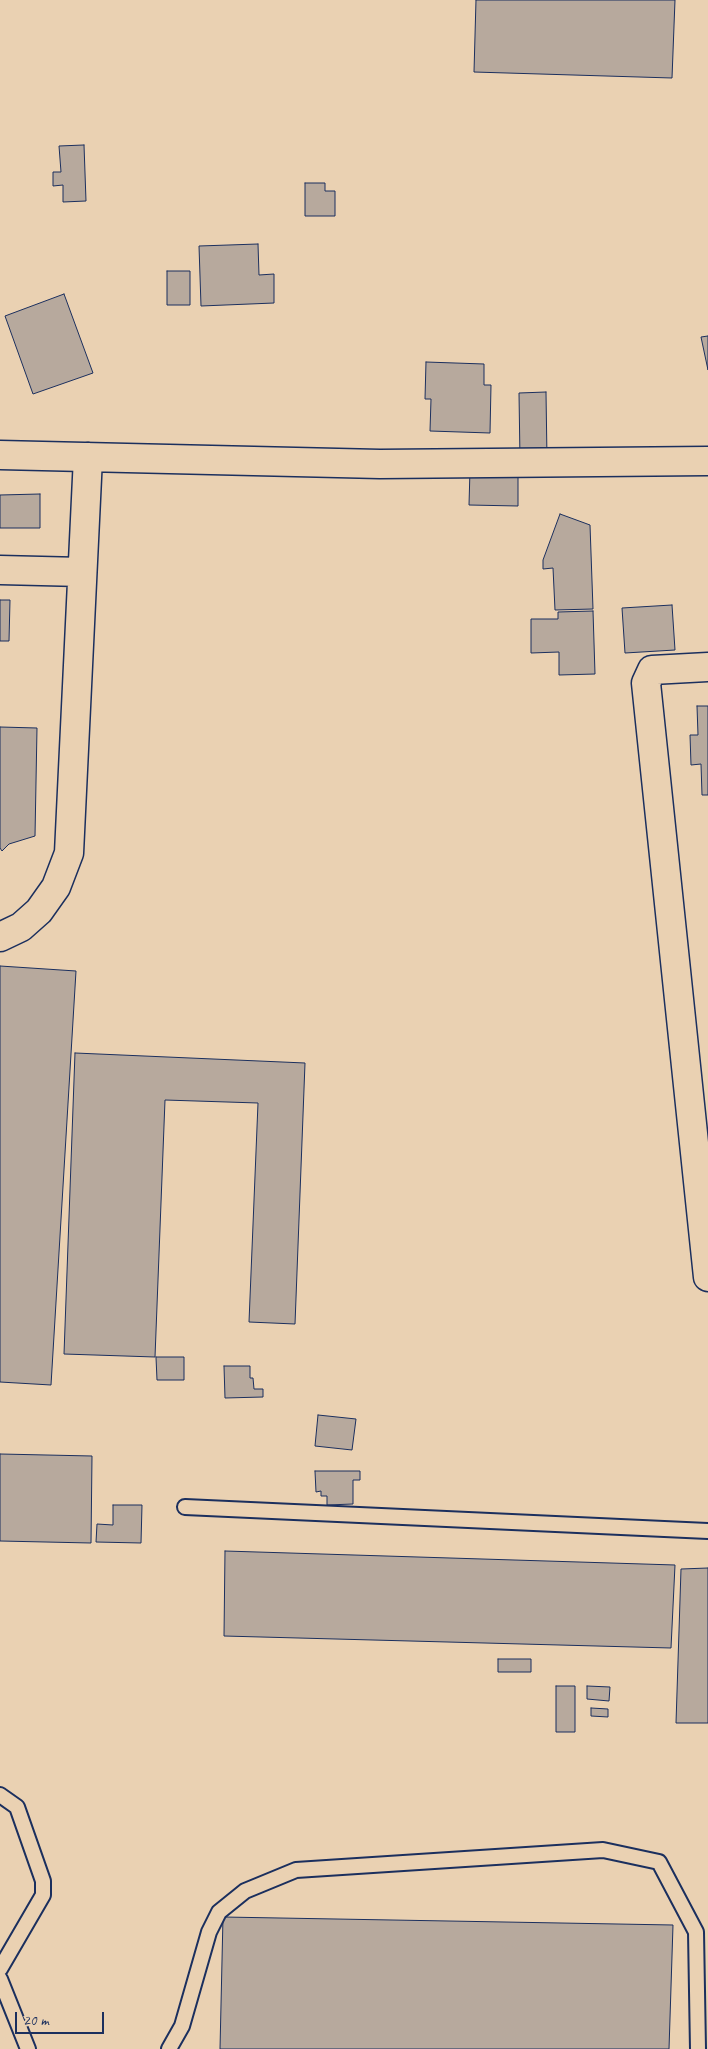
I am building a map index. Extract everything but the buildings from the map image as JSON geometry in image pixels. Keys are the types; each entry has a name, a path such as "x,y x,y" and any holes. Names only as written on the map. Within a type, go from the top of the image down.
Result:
{"street":[{"path":"0,455 380,464 708,461"},
{"path":"0,937 21,927 39,911 56,887 69,853 88,457"},
{"path":"0,570 82,572"},
{"path":"708,667 652,670 646,683 701,1144 708,1277"}],"lane":[{"path":"185,1507 708,1531"},
{"path":"0,1795 17,1807 43,1880 43,1895 0,1969"},
{"path":"169,2049 182,2026 209,1932 219,1912 245,1891 296,1870 603,1850 660,1862 696,1932 698,2049"},
{"path":"0,1979 28,2049"}]}
